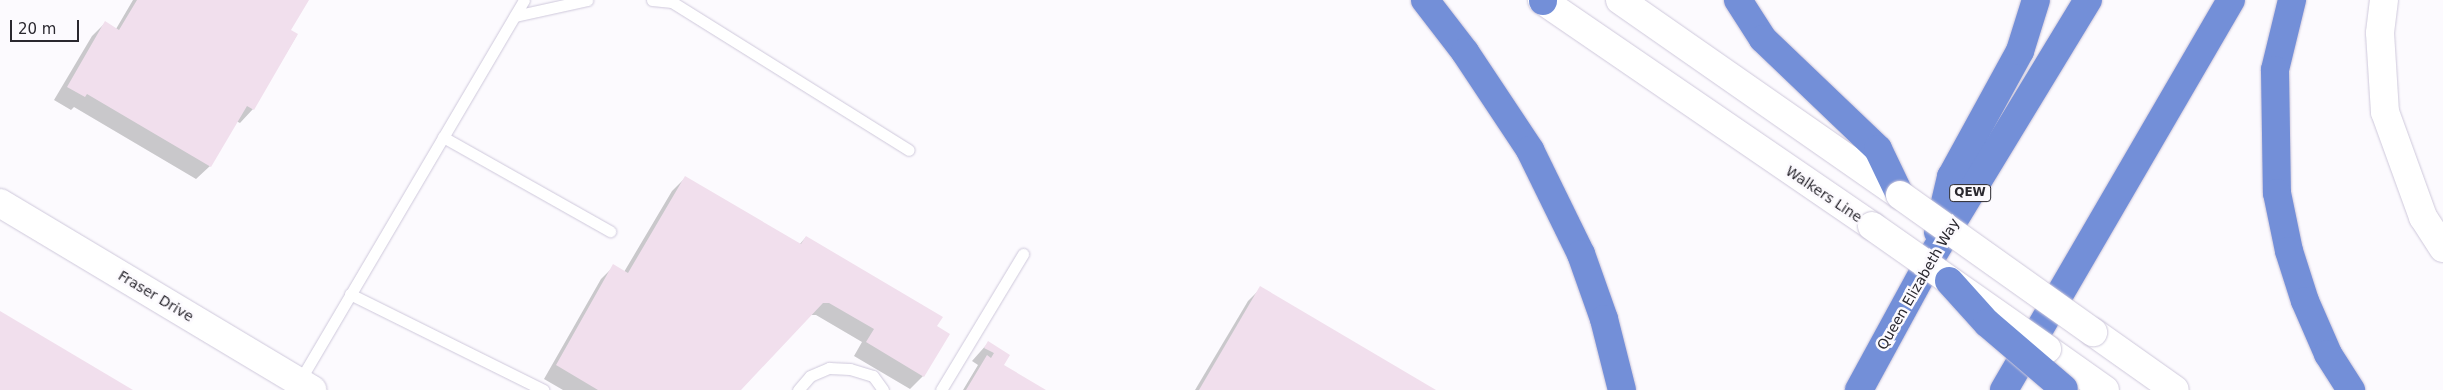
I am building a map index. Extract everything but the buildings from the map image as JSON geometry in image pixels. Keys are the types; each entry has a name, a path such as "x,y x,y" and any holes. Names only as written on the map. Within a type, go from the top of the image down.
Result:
{"highway":[{"path":"1424,0 1530,150 1581,254 1604,319 1622,390"},
{"path":"1738,0 1763,39 1878,149 1900,195"},
{"path":"1931,258 1951,177 2020,51 2036,0"},
{"name":"Queen Elizabeth Way","path":"1859,390 1931,258 2088,0"},
{"path":"2292,0 2275,70 2276,193 2288,251 2305,301 2328,354 2351,390"},
{"path":"2004,390 2226,10"},
{"path":"2010,390 2226,10"},
{"path":"1950,281 1988,324 2064,390"}],"main road":[{"name":"Walkers Line","path":"1543,0 1872,226 2105,390"},
{"path":"1620,0 2175,390"},
{"path":"2384,0 2380,33 2385,112 2423,217 2443,248"},
{"name":"Fraser Drive","path":"0,203 305,386"}],"lane":[{"path":"305,386 350,294 524,0"},
{"path":"515,16 587,0"},
{"path":"652,0 672,2 910,150"},
{"path":"443,137 610,231"},
{"path":"941,390 1023,254"},
{"path":"350,294 543,390"},
{"path":"798,390 810,376 829,368 850,369 873,376 884,390"}]}
